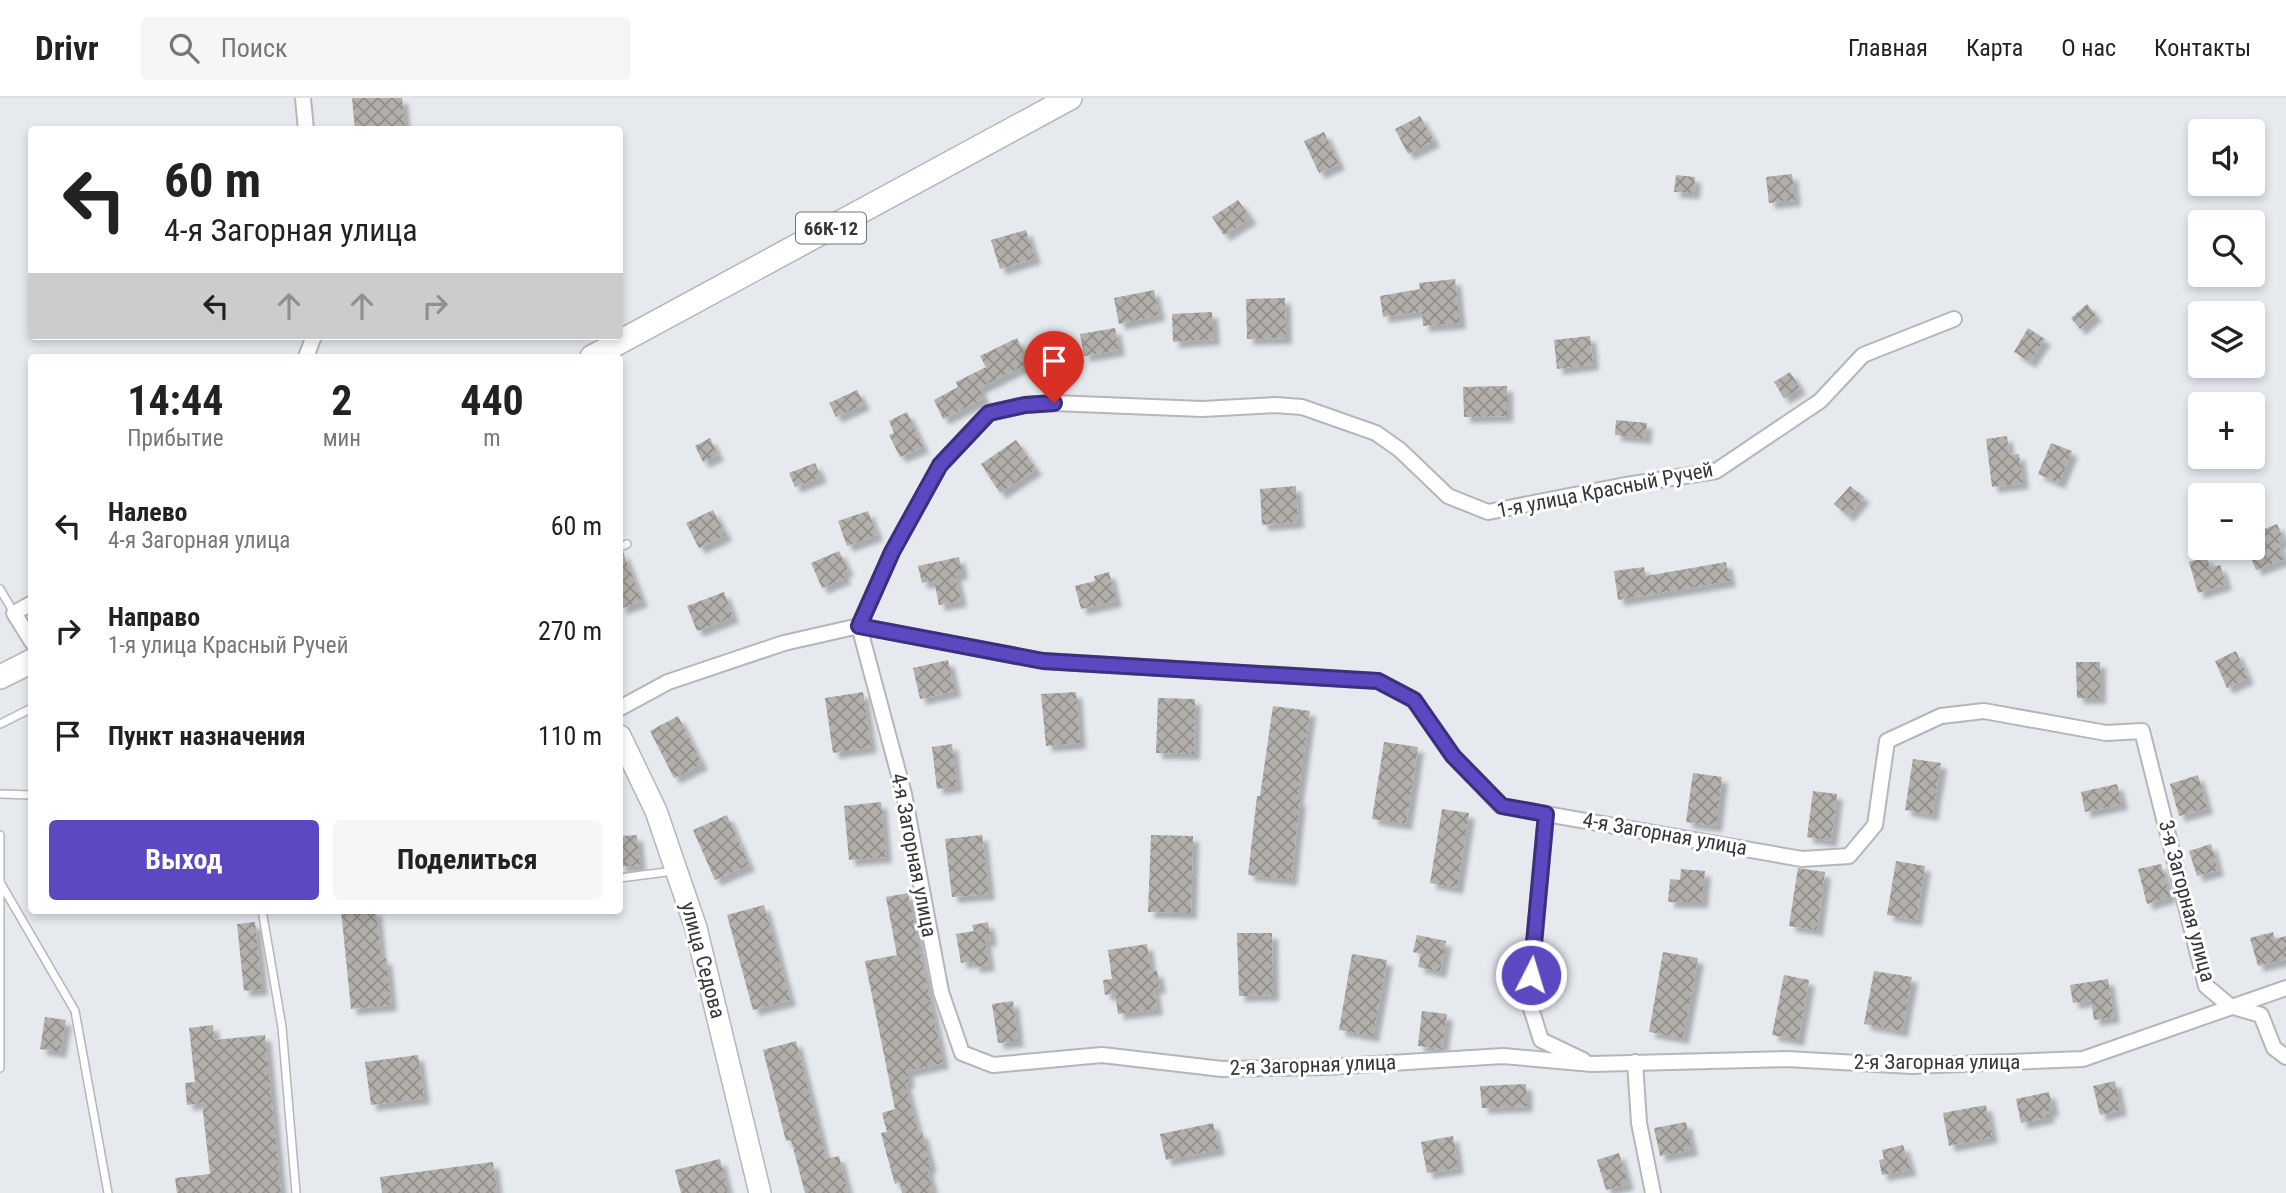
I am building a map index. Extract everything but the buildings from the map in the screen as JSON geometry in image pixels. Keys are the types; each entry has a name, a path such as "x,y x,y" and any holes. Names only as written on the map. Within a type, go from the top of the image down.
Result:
{"main road":[{"name":"66К-12","path":"598,354 1070,98"},
{"path":"0,677 28,663"}],"street":[{"path":"303,98 306,126"},
{"name":"1-я улица Красный Ручей","path":"859,626 892,552 940,465 989,413 1025,405 1054,403 1202,409 1275,405 1302,407 1376,433 1400,450 1448,496 1488,512 1620,486 1716,471 1820,401 1863,355 1954,319"},
{"path":"28,605 14,613 28,636"},
{"name":"4-я Загорная улица","path":"623,706 667,682 784,643 859,626 1043,661 1378,681 1414,700 1453,756 1502,806 1802,859 1849,856 1875,825 1887,741 1941,716 1984,711 2106,733 2142,731"},
{"name":"4-я Загорная улица","path":"859,626 904,794 941,992 962,1053 993,1065"},
{"name":"3-я Загорная улица","path":"2142,731 2206,986 2230,1006 2286,988"},
{"name":"улица Седова","path":"623,751 656,811 677,868 699,941 760,1193"},
{"path":"1546,814 1529,1002 1541,1040 1592,1064"},
{"path":"2230,1006 2260,1016 2274,1048 2286,1057"},
{"name":"2-я Загорная улица","path":"993,1065 1102,1055 1222,1069 1327,1067 1503,1056 1592,1064 1787,1059 1912,1066 2082,1059 2230,1006"},
{"path":"1634,1062 1639,1123 1653,1193"}],"lane":[{"path":"0,589 14,613"},
{"path":"0,724 28,710"},
{"path":"0,794 28,795"},
{"path":"0,835 0,1068"},
{"path":"623,878 666,873 677,868"},
{"path":"0,882 75,1011 107,1193"},
{"path":"263,914 282,1027 296,1193"}],"route":[{"path":"1054,403 1025,405 989,413 940,465 892,552 859,626 1043,661 1378,681 1414,700 1453,756 1502,806 1546,814 1531,975"}]}
